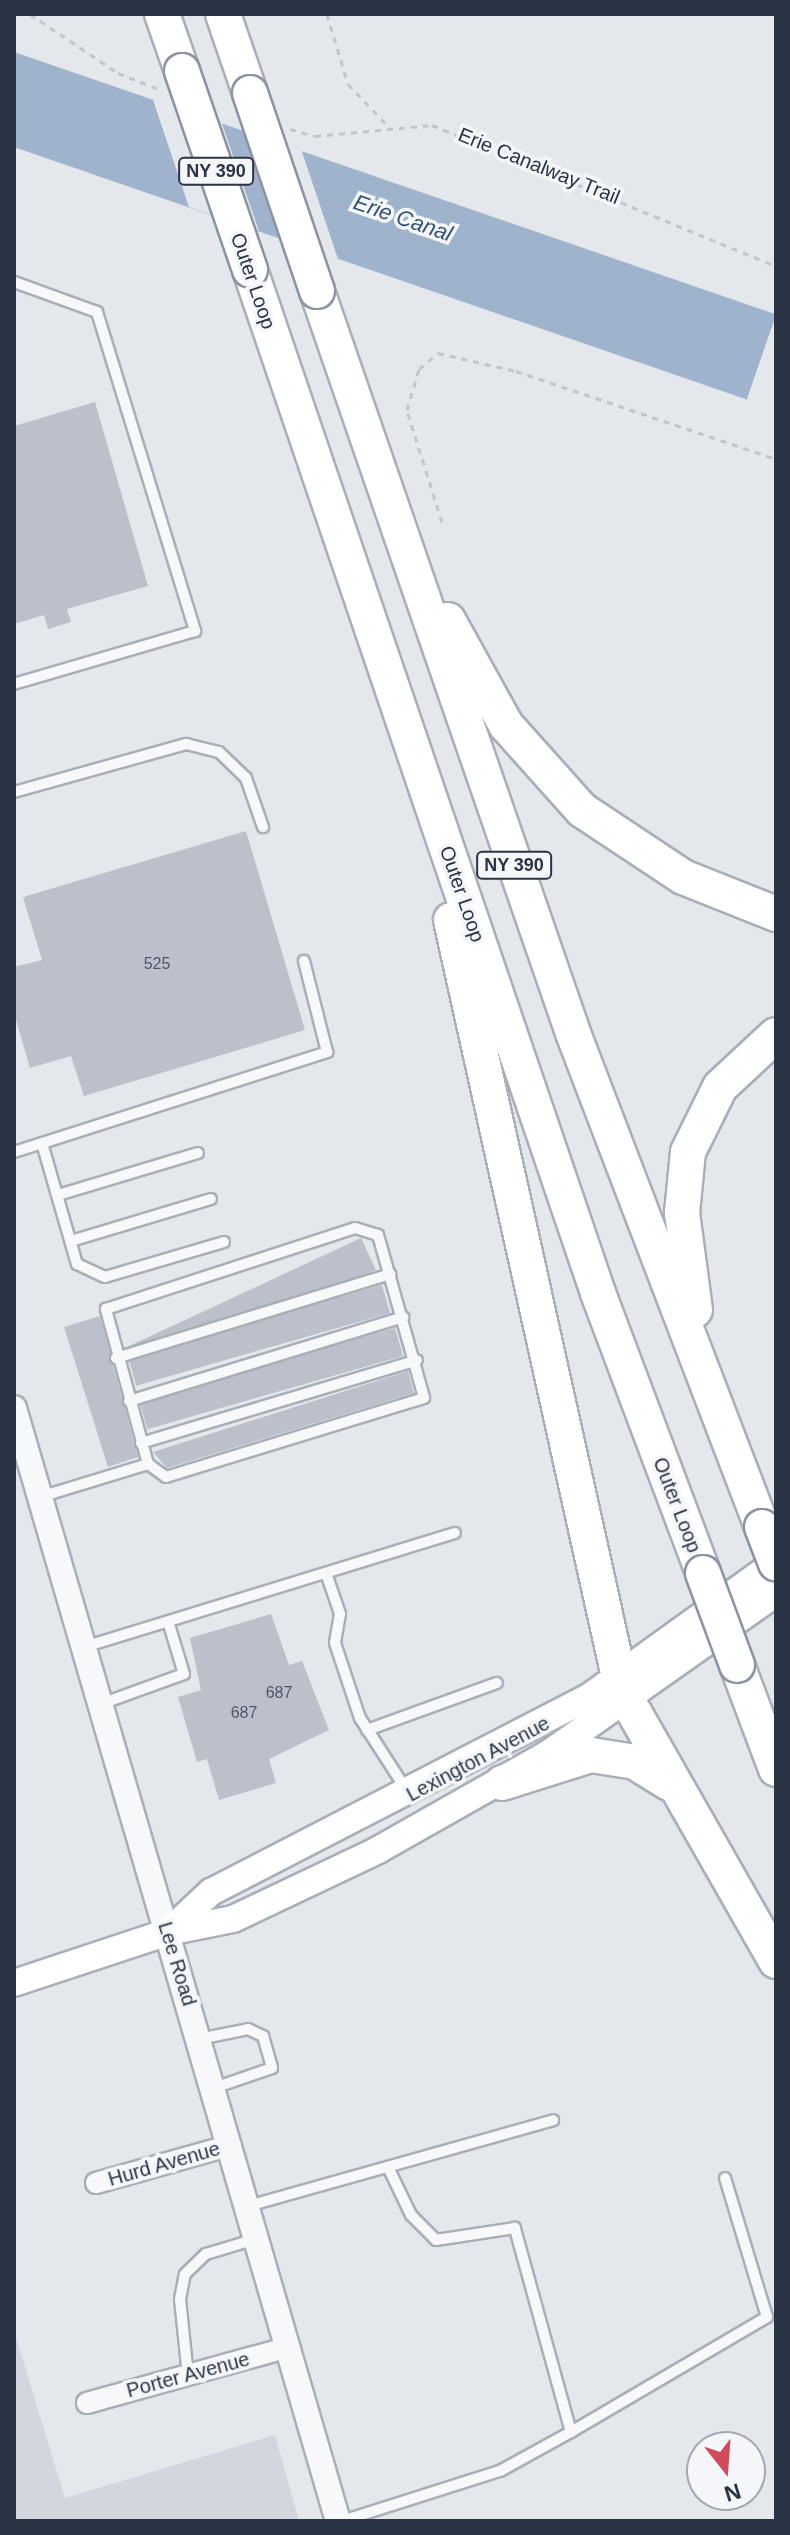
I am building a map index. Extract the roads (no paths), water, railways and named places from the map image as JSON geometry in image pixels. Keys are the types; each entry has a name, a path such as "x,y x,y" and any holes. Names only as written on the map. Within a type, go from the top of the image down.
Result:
{"highway":[{"name":"Outer Loop","path":"162,14 178,83 250,270 593,1280 776,1769"},
{"name":"NY 390","path":"223,14 573,1033 776,1562"},
{"path":"379,471 482,686 552,780 657,862 776,914"},
{"path":"395,699 623,1691 776,1961"},
{"path":"726,1435 685,1262 684,1173 698,1123 720,1087 776,1035"},
{"path":"502,1783 561,1760 608,1756 650,1768 679,1794"}],"main road":[{"name":"Lexington Avenue","path":"14,1983 168,1932 261,1907 502,1783 623,1691 776,1562"},
{"name":"Lexington Avenue","path":"168,1932 211,1892 623,1691 776,1593"}],"street":[{"name":"Lee Road","path":"14,1408 340,2521"},
{"name":"Hurd Avenue","path":"96,2183 231,2145"},
{"name":"Porter Avenue","path":"87,2403 289,2347"}],"lane":[{"path":"14,282 97,312 195,631 14,684"},
{"path":"14,792 186,744 219,752 246,778 263,827"},
{"path":"14,1152 327,1052 304,961"},
{"path":"42,1143 77,1264 105,1277 224,1242"},
{"path":"58,1195 198,1153"},
{"path":"71,1241 211,1199"},
{"path":"368,1228 378,1235 390,1274 426,1389 416,1404 166,1477 148,1464 105,1321 116,1301 311,1241 368,1228"},
{"path":"116,1358 390,1274"},
{"path":"129,1401 403,1317"},
{"path":"141,1443 417,1360"},
{"path":"40,1497 148,1464"},
{"path":"84,1647 455,1533"},
{"path":"326,1573 340,1614 335,1643 367,1730 410,1796"},
{"path":"101,1704 184,1674 168,1621"},
{"path":"367,1730 497,1683"},
{"path":"199,2039 248,2029 263,2036 272,2068 214,2088"},
{"path":"248,2206 553,2120"},
{"path":"388,2167 411,2215 436,2240 515,2228 571,2432"},
{"path":"340,2521 500,2471 767,2317 725,2178"},
{"path":"188,2376 180,2299 185,2274 206,2254 258,2239"}],"water":[{"name":"Erie Canal","path":"14,52 776,314 747,400 14,147"}]}
